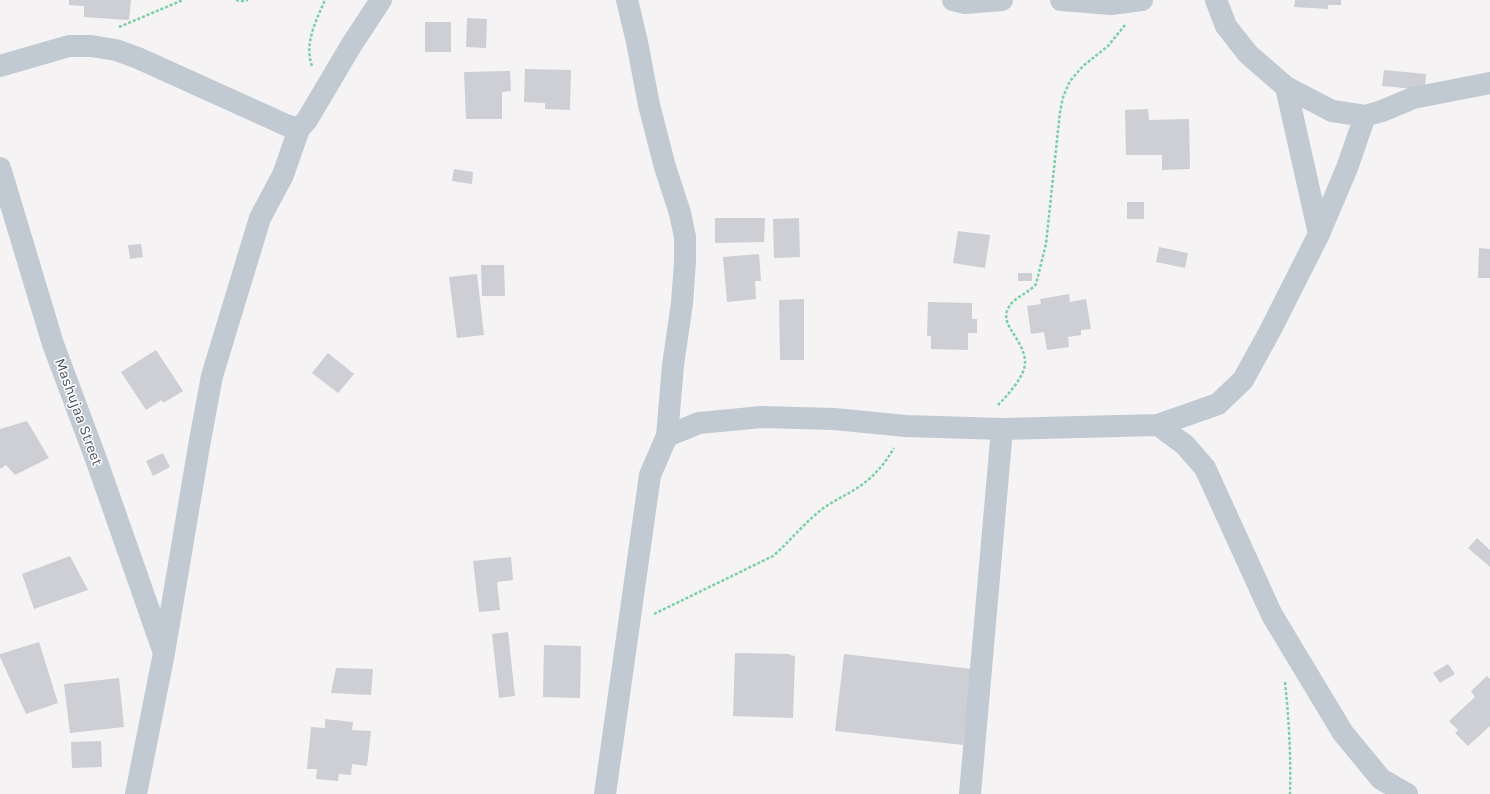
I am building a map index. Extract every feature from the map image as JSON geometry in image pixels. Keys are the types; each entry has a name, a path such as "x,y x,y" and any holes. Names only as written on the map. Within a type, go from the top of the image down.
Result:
{"street":[{"path":"136,794 164,653 212,376 260,218 283,175 299,129 307,120 352,44 381,0"},
{"path":"605,794 650,475 667,436 673,365 682,303 685,262 685,237 680,212 665,167 649,105 627,0"},
{"path":"953,0 965,3 1002,0"},
{"path":"1061,0 1111,4 1142,0"},
{"path":"1216,0 1226,26 1248,54 1286,87 1332,111 1365,116 1382,111 1413,98 1490,83"},
{"path":"0,66 69,46 91,46 116,50 138,58 286,125 299,129"},
{"path":"1286,87 1319,234"},
{"path":"667,436 699,423 762,417 834,419 906,426 1002,429 1158,425 1218,404 1243,380 1270,332 1319,234 1347,168 1365,116"},
{"name":"Mashujaa Street","path":"0,168 53,344 164,653"},
{"path":"1158,425 1185,445 1205,468 1272,615 1343,732 1381,778 1407,794"},
{"path":"970,794 1002,429"}],"path":[{"path":"112,30 183,0"},
{"path":"236,0 248,0"},
{"path":"312,67 308,56 309,46 313,30 325,0"},
{"path":"977,428 1007,396 1023,373 1026,362 1023,352 1007,322 1007,312 1012,301 1036,284 1046,244 1060,112 1063,97 1070,81 1083,66 1108,46 1126,23"},
{"path":"628,626 773,556 826,506 855,489 880,469 906,426"},
{"path":"1284,681 1290,723 1290,794"}],"building":[{"path":"69,0 131,0 129,20 84,17 84,6 69,5"},
{"path":"1295,0 1341,0 1341,5 1328,5 1328,9 1294,7"},
{"path":"467,18 487,19 486,48 466,47"},
{"path":"425,22 451,22 451,52 425,52"},
{"path":"525,69 571,70 570,110 545,109 545,103 524,102"},
{"path":"1384,70 1426,74 1425,90 1382,86"},
{"path":"510,71 511,91 502,92 502,119 466,119 464,72"},
{"path":"1148,109 1149,120 1189,119 1190,169 1162,170 1162,155 1126,155 1125,110"},
{"path":"454,169 473,172 472,184 452,181"},
{"path":"1127,202 1144,202 1144,219 1127,219"},
{"path":"715,218 765,218 764,242 715,243"},
{"path":"799,218 800,257 774,258 773,219"},
{"path":"958,231 990,235 985,268 953,263"},
{"path":"141,244 143,257 130,259 128,245"},
{"path":"1159,247 1188,253 1185,268 1156,262"},
{"path":"1479,248 1490,249 1490,278 1478,278"},
{"path":"759,254 761,281 755,281 756,299 727,302 723,257"},
{"path":"481,265 504,265 505,296 482,296"},
{"path":"1018,273 1032,273 1032,281 1018,281"},
{"path":"477,274 484,335 457,338 449,277"},
{"path":"1069,294 1070,302 1086,299 1091,329 1081,330 1081,335 1068,337 1069,347 1047,350 1044,332 1031,334 1027,306 1041,304 1040,299"},
{"path":"804,299 804,360 780,360 779,300"},
{"path":"928,302 972,303 972,319 977,319 977,333 968,333 968,350 931,349 931,336 927,336"},
{"path":"156,350 183,391 163,403 162,400 146,410 121,372"},
{"path":"328,353 354,374 338,393 312,373"},
{"path":"27,421 49,458 15,475 6,465 0,469 0,429"},
{"path":"163,453 170,467 153,476 146,461"},
{"path":"1477,538 1490,550 1490,567 1468,548"},
{"path":"70,556 88,590 34,609 22,574"},
{"path":"511,557 513,580 497,582 500,610 479,612 473,561"},
{"path":"508,632 515,696 499,698 492,634"},
{"path":"39,642 58,703 26,714 0,654"},
{"path":"544,645 581,646 580,698 543,697"},
{"path":"735,653 790,654 795,656 793,718 733,716"},
{"path":"844,654 972,669 963,745 835,731"},
{"path":"1448,664 1455,674 1440,683 1433,673"},
{"path":"336,668 373,669 371,695 331,693"},
{"path":"1487,676 1490,679 1490,726 1468,746 1455,733 1458,730 1449,721 1475,697 1471,691"},
{"path":"119,678 124,727 70,733 64,684"},
{"path":"325,719 353,722 352,730 371,731 367,766 352,764 351,775 339,774 338,781 316,779 317,769 307,769 311,727 325,728"},
{"path":"101,741 102,767 72,768 71,742"}]}
